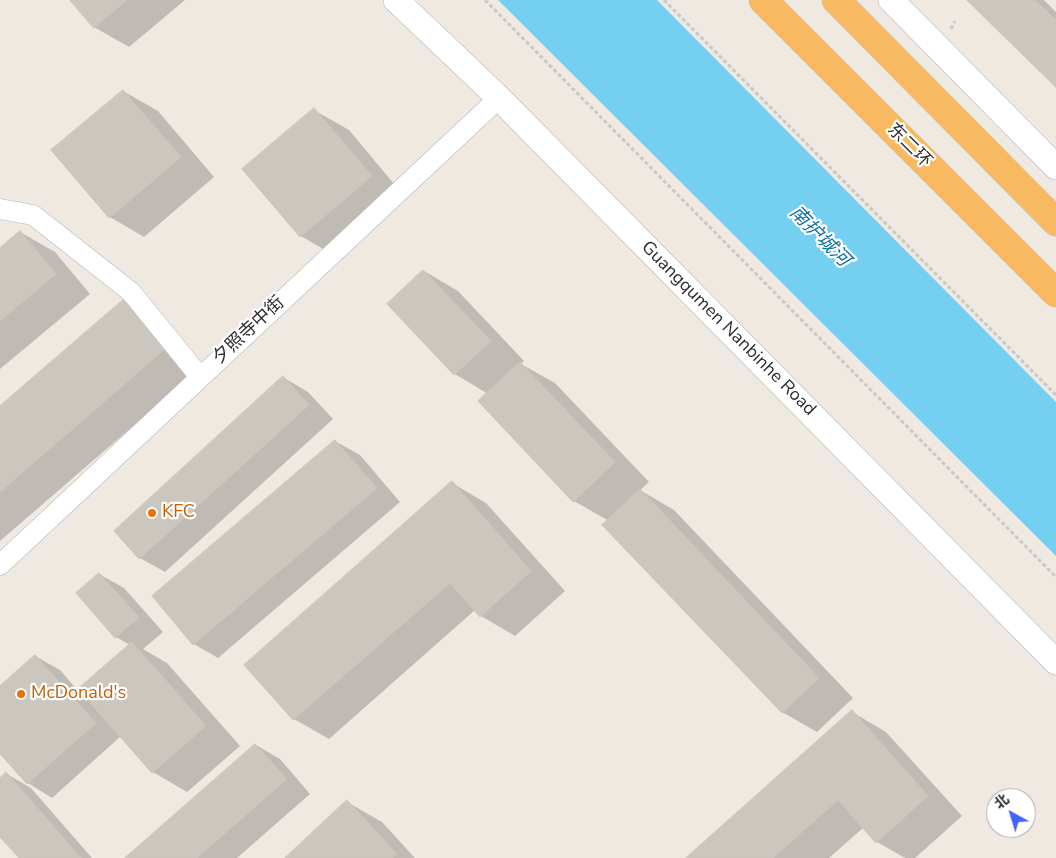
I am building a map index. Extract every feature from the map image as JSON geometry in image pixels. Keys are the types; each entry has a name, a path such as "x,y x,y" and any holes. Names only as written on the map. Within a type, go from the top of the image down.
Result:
{"highway":[{"name":"东二环","path":"763,0 1056,292"},
{"path":"836,0 1056,222"}],"street":[{"name":"Guangqumen Nanbinhe Road","path":"396,0 499,98 1056,662"},
{"path":"891,0 1056,167"},
{"name":"夕照寺中街","path":"0,565 499,98"},
{"path":"0,210 34,215 131,292 200,377"}],"path":[{"path":"484,0 1056,577"},
{"path":"664,0 1056,395"}],"water":[{"name":"南护城河","path":"498,0 657,0 1056,402 1056,556"}],"building":[{"path":"70,0 127,0 94,28"},
{"path":"967,0 1035,0 1056,20 1056,87"},
{"path":"123,90 181,157 109,218 51,150"},
{"path":"314,108 372,176 300,237 242,169"},
{"path":"20,231 56,274 0,321 0,248"},
{"path":"423,270 491,341 454,375 387,304"},
{"path":"123,300 165,349 0,492 0,406"},
{"path":"520,362 615,462 573,502 478,401"},
{"path":"283,376 309,405 139,559 114,531"},
{"path":"335,440 377,488 193,645 152,596"},
{"path":"452,481 531,571 480,617 450,583 293,720 244,665"},
{"path":"640,489 819,678 782,713 602,525"},
{"path":"99,573 139,617 115,638 76,593"},
{"path":"132,642 206,726 152,773 78,689"},
{"path":"35,655 96,723 27,784 0,754 0,686"},
{"path":"852,710 928,796 876,843 838,800 773,858 686,858"},
{"path":"255,744 287,779 197,858 125,858"},
{"path":"6,772 81,858 19,858 0,837 0,778"},
{"path":"347,800 397,854 392,858 285,858"}],"place":[{"name":"KFC","path":"152,513"},
{"name":"McDonald's","path":"21,694"}]}
